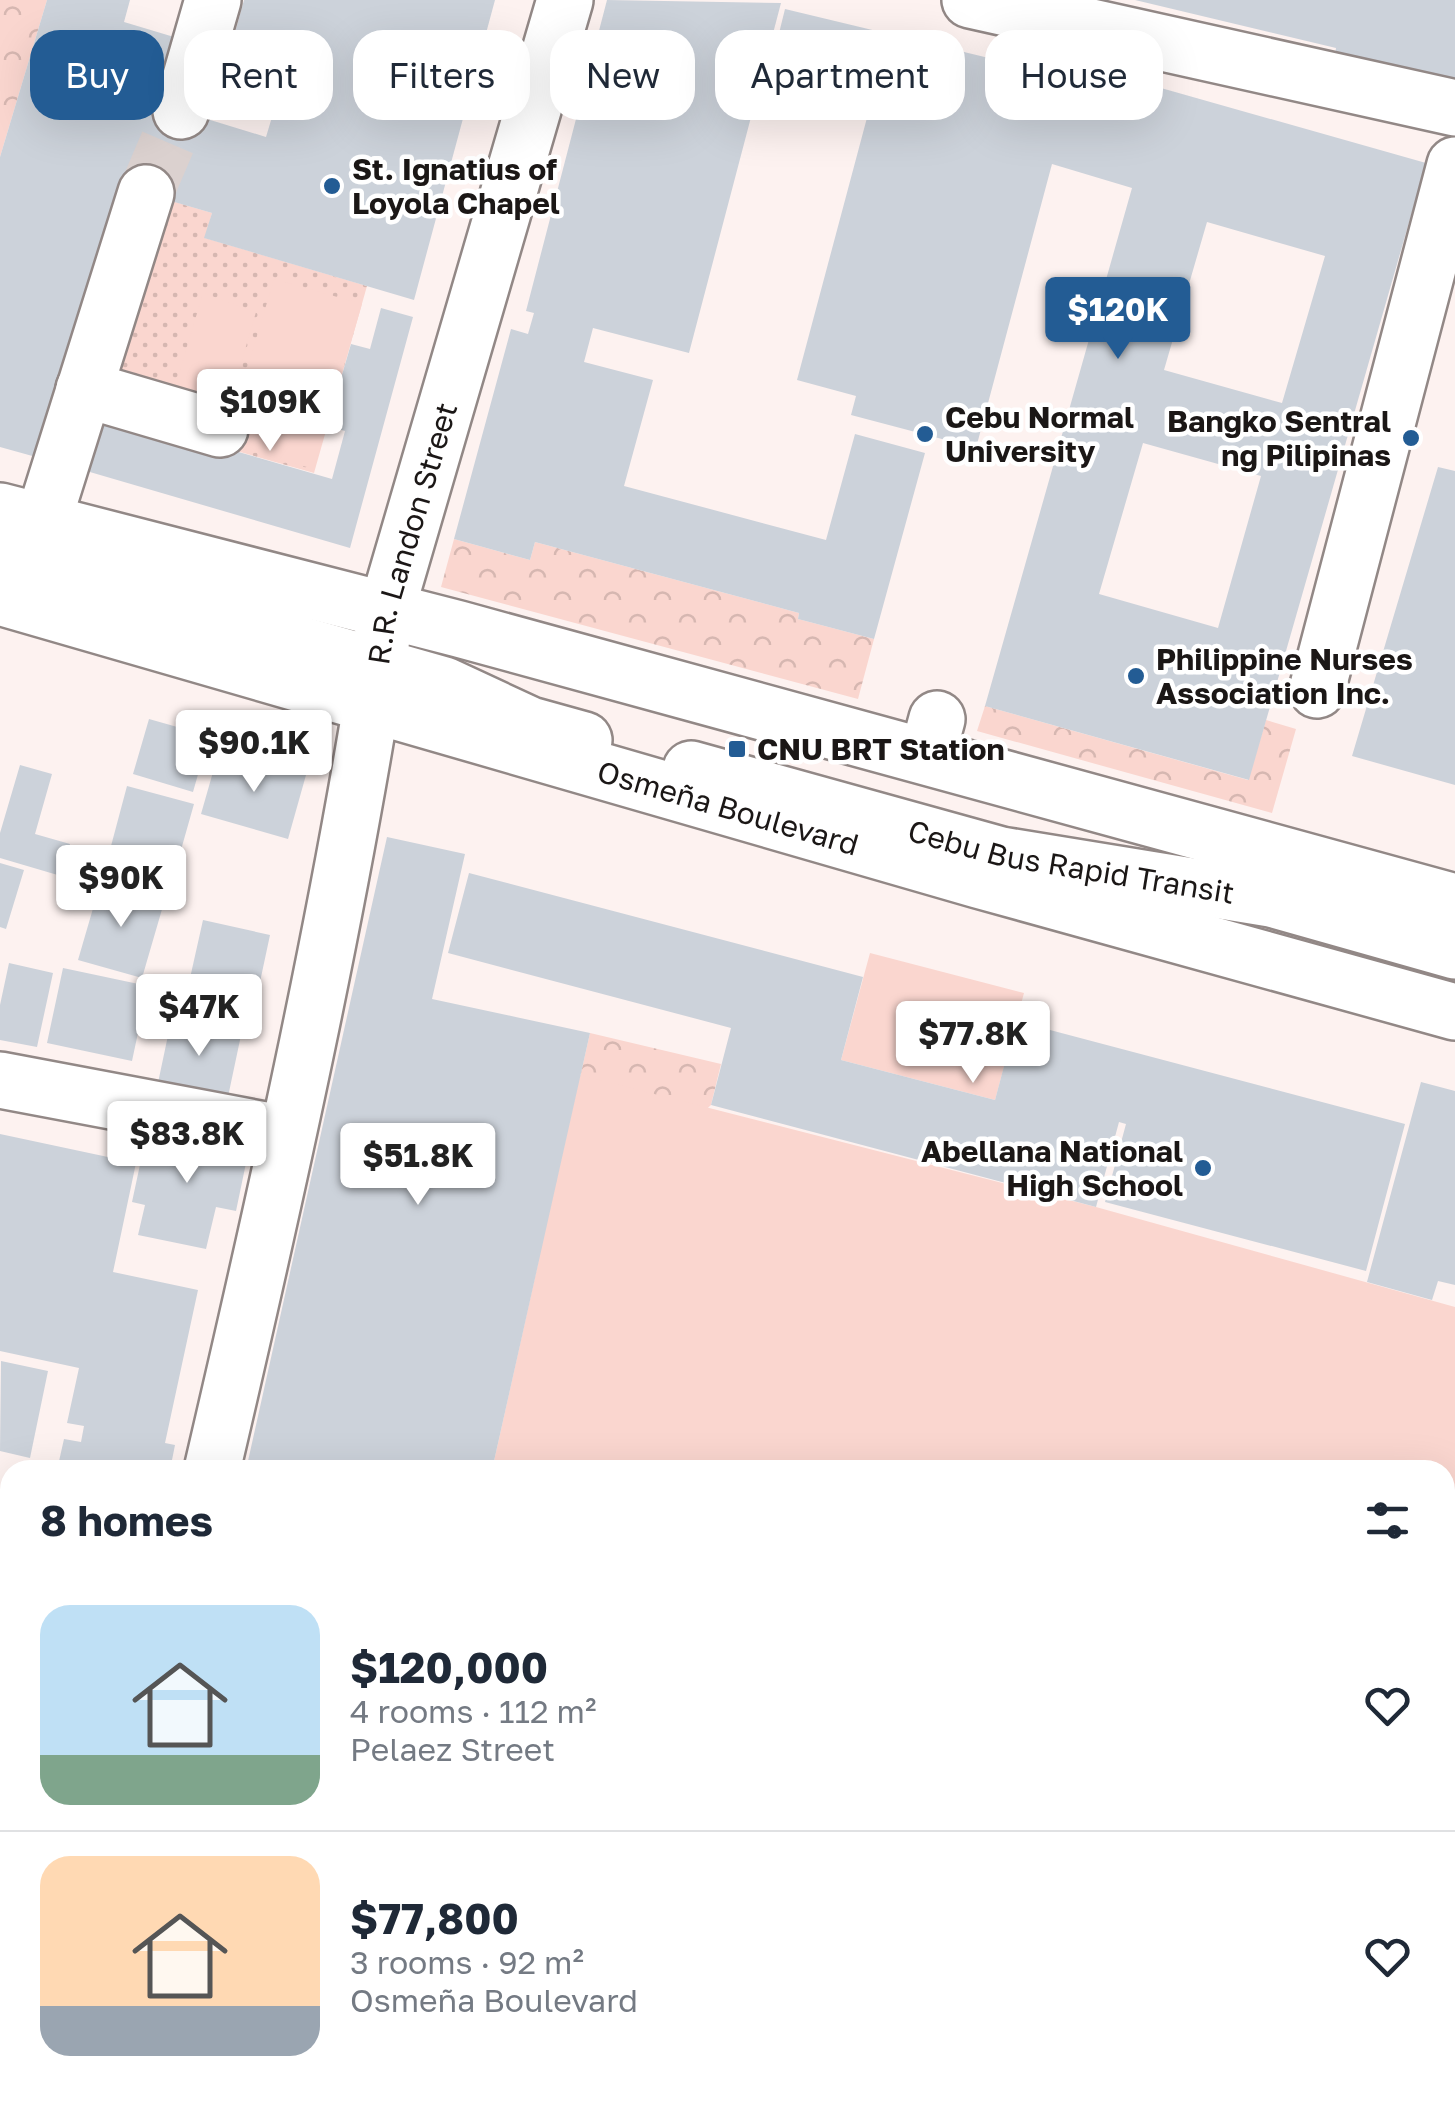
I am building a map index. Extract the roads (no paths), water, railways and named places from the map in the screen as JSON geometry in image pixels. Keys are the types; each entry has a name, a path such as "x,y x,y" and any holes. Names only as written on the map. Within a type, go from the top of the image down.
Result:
{"main road":[{"path":"182,111 213,0"},
{"name":"R.R. Landon Street","path":"214,1460 286,1134 375,686 386,612 565,0"},
{"path":"970,0 1455,108"},
{"path":"1316,690 1455,165"},
{"path":"146,193 84,389 15,560 386,612 932,738 1455,902"},
{"path":"84,389 220,429"},
{"name":"Osmeña Boulevard","path":"15,560 375,686 1455,1012"},
{"name":"Cebu Bus Rapid Transit","path":"375,686 444,685 530,724 1002,855 1271,899 1455,951"},
{"path":"0,1080 286,1134"}],"tunnel":[{"path":"146,193 181,111"}],"place":[{"name":"St. Ignatius of Loyola Chapel","path":"332,186"},
{"name":"Cebu Normal University","path":"925,434"},
{"name":"Bangko Sentral ng Pilipinas","path":"1411,438"},
{"name":"Philippine Nurses Association Inc.","path":"1136,676"},
{"name":"CNU BRT Station","path":"737,749"},
{"name":"Abellana National High School","path":"1203,1168"}]}
